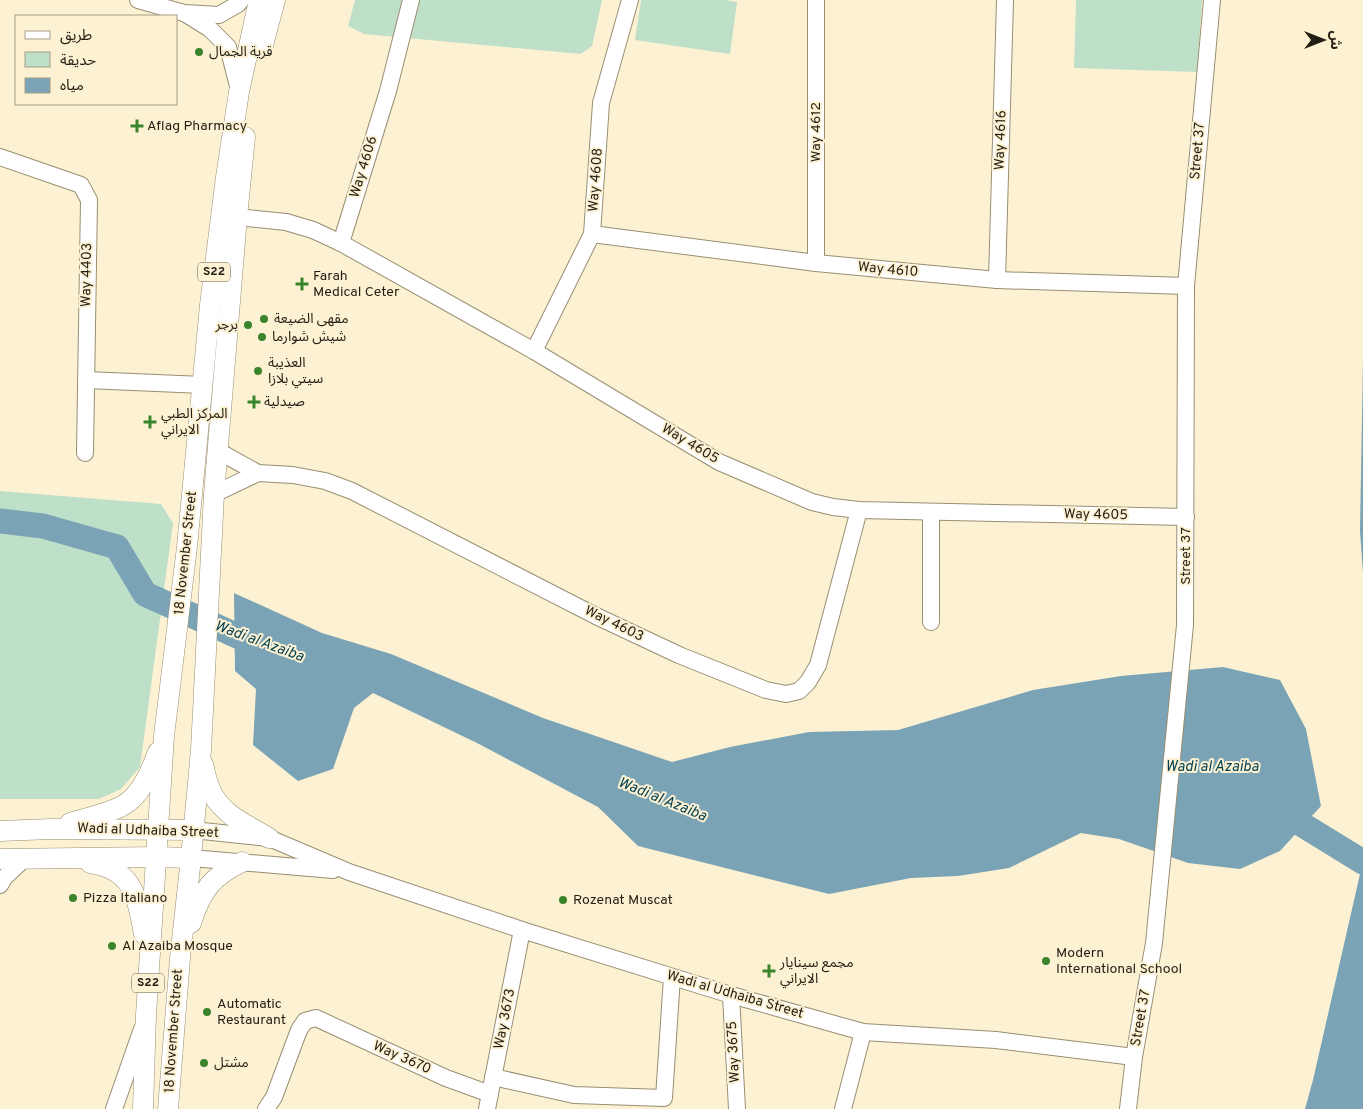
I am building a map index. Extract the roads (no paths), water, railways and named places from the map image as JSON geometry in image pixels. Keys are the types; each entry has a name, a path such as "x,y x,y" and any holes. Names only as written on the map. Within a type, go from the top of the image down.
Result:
{"main road":[{"name":"18 November Street","path":"143,1109 146,1015 164,736 187,548 210,306 226,177 239,92 259,0"},
{"name":"18 November Street","path":"168,1109 200,750 214,494 244,143 256,80 275,0"},
{"path":"51,828 124,806 135,796 151,772 164,736"},
{"path":"200,750 212,794 221,806 236,819 269,838"},
{"name":"Wadi al Udhaiba Street","path":"0,831 51,828 193,830"},
{"path":"49,858 98,864 114,869 126,879 134,891 150,960"},
{"name":"Wadi al Udhaiba Street","path":"0,859 191,858"},
{"path":"180,958 196,906 205,891 227,869 242,862"}],"street":[{"path":"139,0 184,13 219,15 238,4 241,0"},
{"name":"Way 4606","path":"341,243 388,91 411,0"},
{"name":"Way 4608","path":"534,351 592,234 601,103 630,0"},
{"name":"Way 4612","path":"816,0 816,264"},
{"name":"Way 4616","path":"997,280 1005,0"},
{"name":"Street 37","path":"1128,1109 1134,1057 1154,943 1186,625 1186,286 1212,0"},
{"path":"184,13 210,29 228,47 239,92"},
{"name":"Way 4403","path":"0,157 81,185 89,200 85,453"},
{"name":"Way 4605","path":"237,217 286,222 313,230 341,243 534,351 719,462 812,502 859,510 1186,517"},
{"name":"Way 4610","path":"592,234 816,264 997,280 1186,286"},
{"path":"86,380 203,385"},
{"name":"Way 4603","path":"218,451 258,474"},
{"name":"Way 4603","path":"214,494 258,474 293,475 325,480 352,491 596,616 671,651 766,690 786,694 799,691 808,682 818,665 859,510"},
{"path":"931,512 931,622"},
{"name":"Wadi al Udhaiba Street","path":"193,830 269,838 349,872 522,930 731,996 863,1032 996,1040 1134,1057"},
{"path":"0,885 4,878 25,858"},
{"name":"Wadi al Udhaiba Street","path":"191,858 349,872"},
{"name":"Way 3673","path":"489,1102 522,930"},
{"path":"493,1077 574,1096 664,1098 672,977"},
{"name":"Way 3675","path":"731,996 737,1109"},
{"path":"114,1109 146,1015"},
{"name":"Way 3670","path":"266,1109 274,1097 299,1030 305,1022 316,1018 446,1078 489,1102"},
{"path":"843,1109 863,1032"}],"water":[{"path":"1363,360 1363,574 1360,531"},
{"name":"Wadi al Azaiba","path":"234,593 322,633 391,654 543,718 672,762 730,747 809,732 898,730 1033,690 1121,676 1223,667 1280,680 1306,729 1321,806 1280,851 1240,869 1188,863 1119,839 1081,833 1009,868 958,876 911,878 829,894 638,846 598,807 477,743 373,693 354,708 333,769 298,781 253,745 256,689 235,671"},
{"path":"1363,861 1363,1109 1305,1109 1313,1080"}],"waterway":[{"name":"Wadi al Azaiba","path":"0,521 43,526 117,547 145,594 267,648"},
{"name":"Wadi al Azaiba","path":"1275,808 1363,862"}],"place":[{"name":"قرية الجمال","path":"199,52"},
{"name":"Aflag Pharmacy","path":"137,126"},
{"name":"Farah Medical Ceter","path":"302,284"},
{"name":"مقهى الضيعة","path":"264,319"},
{"name":"برجر","path":"248,325"},
{"name":"شيش شوارما","path":"262,337"},
{"name":"العذيبة سيتي بلازا","path":"258,371"},
{"name":"صيدلية","path":"254,402"},
{"name":"المركز الطبي الايراني","path":"150,422"},
{"name":"Pizza Italiano","path":"73,898"},
{"name":"Rozenat Muscat","path":"563,900"},
{"name":"Al Azaiba Mosque","path":"112,946"},
{"name":"Modern International School","path":"1046,961"},
{"name":"مجمع سينايار الايراني","path":"769,971"},
{"name":"Automatic Restaurant","path":"207,1012"},
{"name":"مشتل","path":"204,1063"}]}
